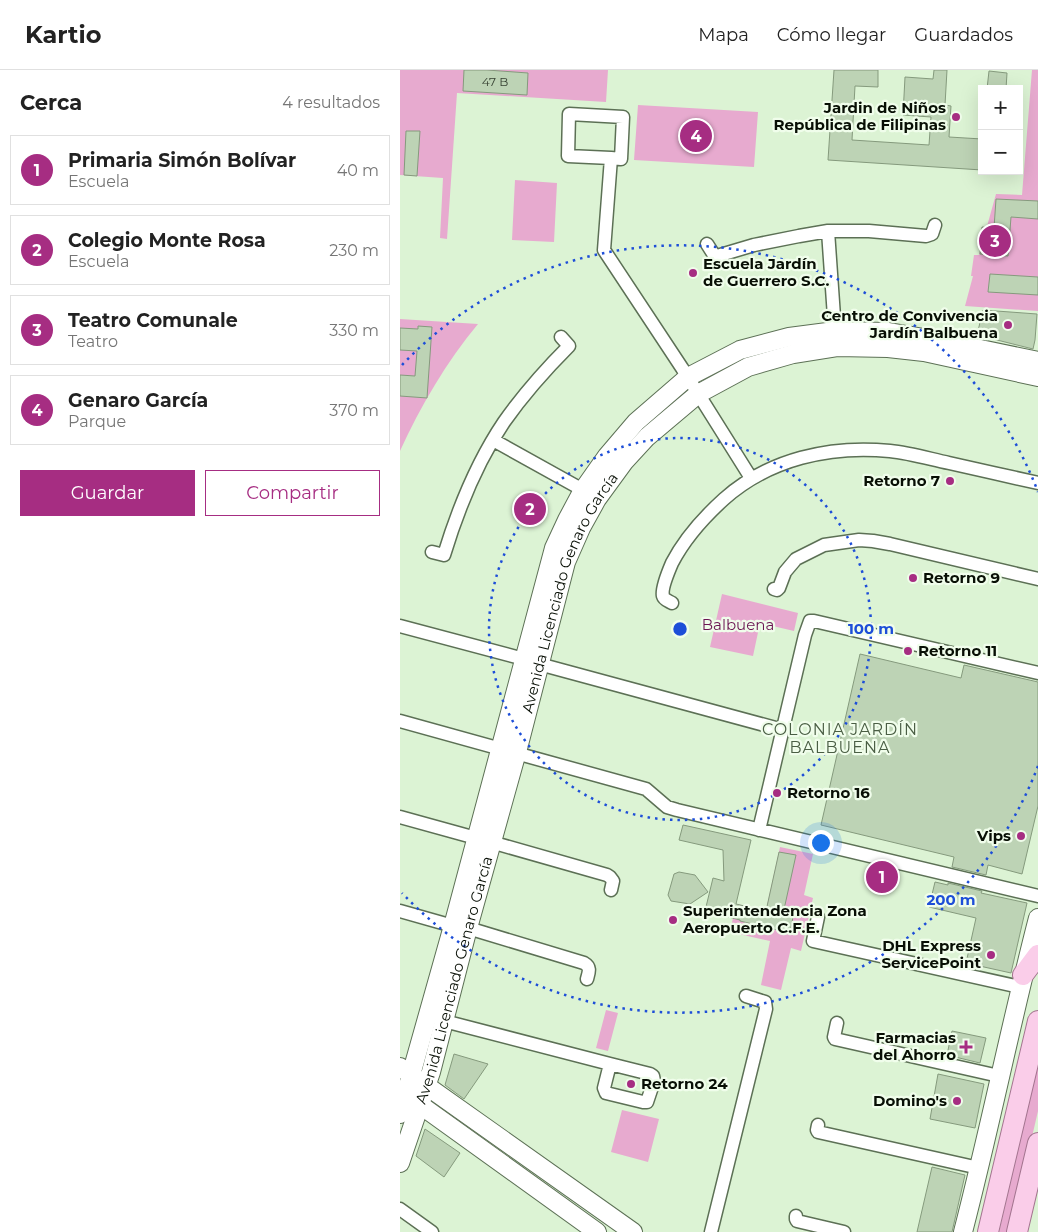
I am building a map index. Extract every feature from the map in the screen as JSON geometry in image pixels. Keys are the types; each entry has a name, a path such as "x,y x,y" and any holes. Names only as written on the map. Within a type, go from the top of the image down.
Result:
{"main road":[{"path":"1022,981 1038,955"},
{"path":"988,1232 1038,1021"},
{"path":"1017,1232 1038,1143"}],"street":[{"path":"569,114 623,117 621,159 611,158 568,156 569,114"},
{"path":"611,158 604,250 688,377 751,478"},
{"path":"707,244 711,252 717,256 754,245 828,231 869,231 926,236 932,234 936,225"},
{"path":"828,231 835,331"},
{"name":"Avenida Licenciado Genaro García","path":"400,1114 405,1070 460,927 484,840 553,582 554,548 583,490 607,456 636,422 688,377 740,350 789,337 835,331 889,332 1038,377"},
{"path":"432,552 444,555 462,504 493,440 516,407 569,346 561,337"},
{"name":"Avenida Licenciado Genaro García","path":"553,582 566,562 581,528 597,499 624,462 648,437 698,394 748,367 793,354 837,347 888,348 924,352 952,351 1038,361"},
{"path":"493,440 583,490"},
{"path":"672,602 665,599 663,590 672,564 693,530 706,515 729,494 751,478 774,467 816,453 857,450 911,454 1038,483"},
{"path":"774,589 780,588 786,572 796,559 824,545 859,540 890,544 1038,579"},
{"path":"759,830 810,621 1038,673"},
{"path":"400,626 783,730"},
{"path":"400,721 646,789 667,807 1038,896"},
{"path":"400,817 607,875 613,881 611,890"},
{"path":"400,912 460,927 584,963 588,965 589,969 586,979"},
{"path":"818,917 813,941 1022,981"},
{"path":"963,1232 1038,918"},
{"name":"Avenida Licenciado Genaro García","path":"400,1163 427,1086 444,1021 460,927"},
{"path":"711,1232 766,1009 765,1002 746,996"},
{"path":"444,1021 610,1064"},
{"path":"837,1023 835,1039 999,1076"},
{"path":"405,1070 633,1232"},
{"path":"403,1092 597,1232"},
{"path":"818,1125 818,1132 979,1168"},
{"path":"400,1209 432,1232"},
{"path":"796,1216 797,1221 822,1230 844,1232"}],"green space":[{"path":"400,70 608,70 606,102 457,93 447,239 440,238 443,178 400,175"},
{"path":"1032,70 1038,70 1038,311 965,306 973,276 971,276 974,255 979,255 996,194 1022,195"},
{"path":"638,105 758,112 754,167 634,160"},
{"path":"515,180 557,183 554,242 512,240"},
{"path":"400,319 478,324 435,385 400,451"},
{"name":"Balbuena","path":"722,594 798,613 794,631 760,623 753,656 710,647"},
{"path":"780,847 813,854 804,895 813,898 801,951 791,948 781,990 761,985 770,941 730,932 736,904 766,910"},
{"path":"606,1010 618,1013 608,1051 596,1048"},
{"path":"1038,1063 1038,1111 1010,1232 999,1232"},
{"path":"622,1110 659,1119 648,1162 611,1152"}],"building":[{"path":"464,70 528,73 527,95 463,91"},
{"path":"834,70 878,70 878,87 855,86 852,140 929,145 931,117 903,115 905,77 933,79 934,70 947,70 945,105 951,106 949,137 978,139 978,170 828,160"},
{"path":"989,71 1007,73 1006,85 987,85"},
{"path":"406,131 420,131 417,176 404,175"},
{"path":"996,199 1038,201 1038,219 1011,217 1008,256 980,254 982,227 994,228"},
{"path":"990,274 1038,277 1038,295 988,292"},
{"name":"Centro de Convivencia Jardín Balbuena","path":"983,310 1037,314 1033,349 977,335"},
{"path":"418,326 432,327 427,398 400,396 400,375 415,376 417,351 400,350 400,328 418,329"},
{"path":"860,654 961,678 964,665 1038,682 1038,806 1022,874 988,865 986,875 952,867 954,857 821,825"},
{"path":"683,825 751,840 736,904 766,911 779,852 796,855 783,914 793,917 790,933 705,911 713,878 724,881 723,850 679,840"},
{"path":"679,872 695,875 708,892 690,904 671,901 668,895 674,874"},
{"path":"935,882 948,885 948,883 982,891 981,893 1027,903 1011,973 966,963 976,918 929,907"},
{"name":"Farmacias del Ahorro","path":"952,1031 986,1038 980,1063 947,1055"},
{"path":"454,1054 488,1064 464,1099 445,1085"},
{"name":"Domino's","path":"938,1074 984,1084 975,1128 930,1119"},
{"path":"425,1129 460,1153 444,1177 416,1156"},
{"path":"932,1167 965,1175 952,1232 917,1232"}],"place":[{"name":"Jardin de Niños República de Filipinas","path":"956,117"},
{"name":"Genaro García","path":"696,136"},
{"name":"Teatro Comunale","path":"995,241"},
{"name":"Escuela Jardín de Guerrero S.C.","path":"693,273"},
{"name":"Centro de Convivencia Jardín Balbuena","path":"1008,325"},
{"name":"Retorno 7","path":"950,481"},
{"name":"Colegio Monte Rosa","path":"530,509"},
{"name":"Retorno 9","path":"913,578"},
{"name":"Retorno 11","path":"908,651"},
{"name":"Retorno 16","path":"777,793"},
{"name":"Vips","path":"1021,836"},
{"name":"Primaria Simón Bolívar","path":"882,877"},
{"name":"Superintendencia Zona Aeropuerto C.F.E.","path":"673,920"},
{"name":"DHL Express ServicePoint","path":"991,955"},
{"name":"Farmacias del Ahorro","path":"966,1047"},
{"name":"Retorno 24","path":"631,1084"},
{"name":"Domino's","path":"957,1101"}],"district":[{"name":"COLONIA JARDÍN BALBUENA","path":"840,738"}]}
